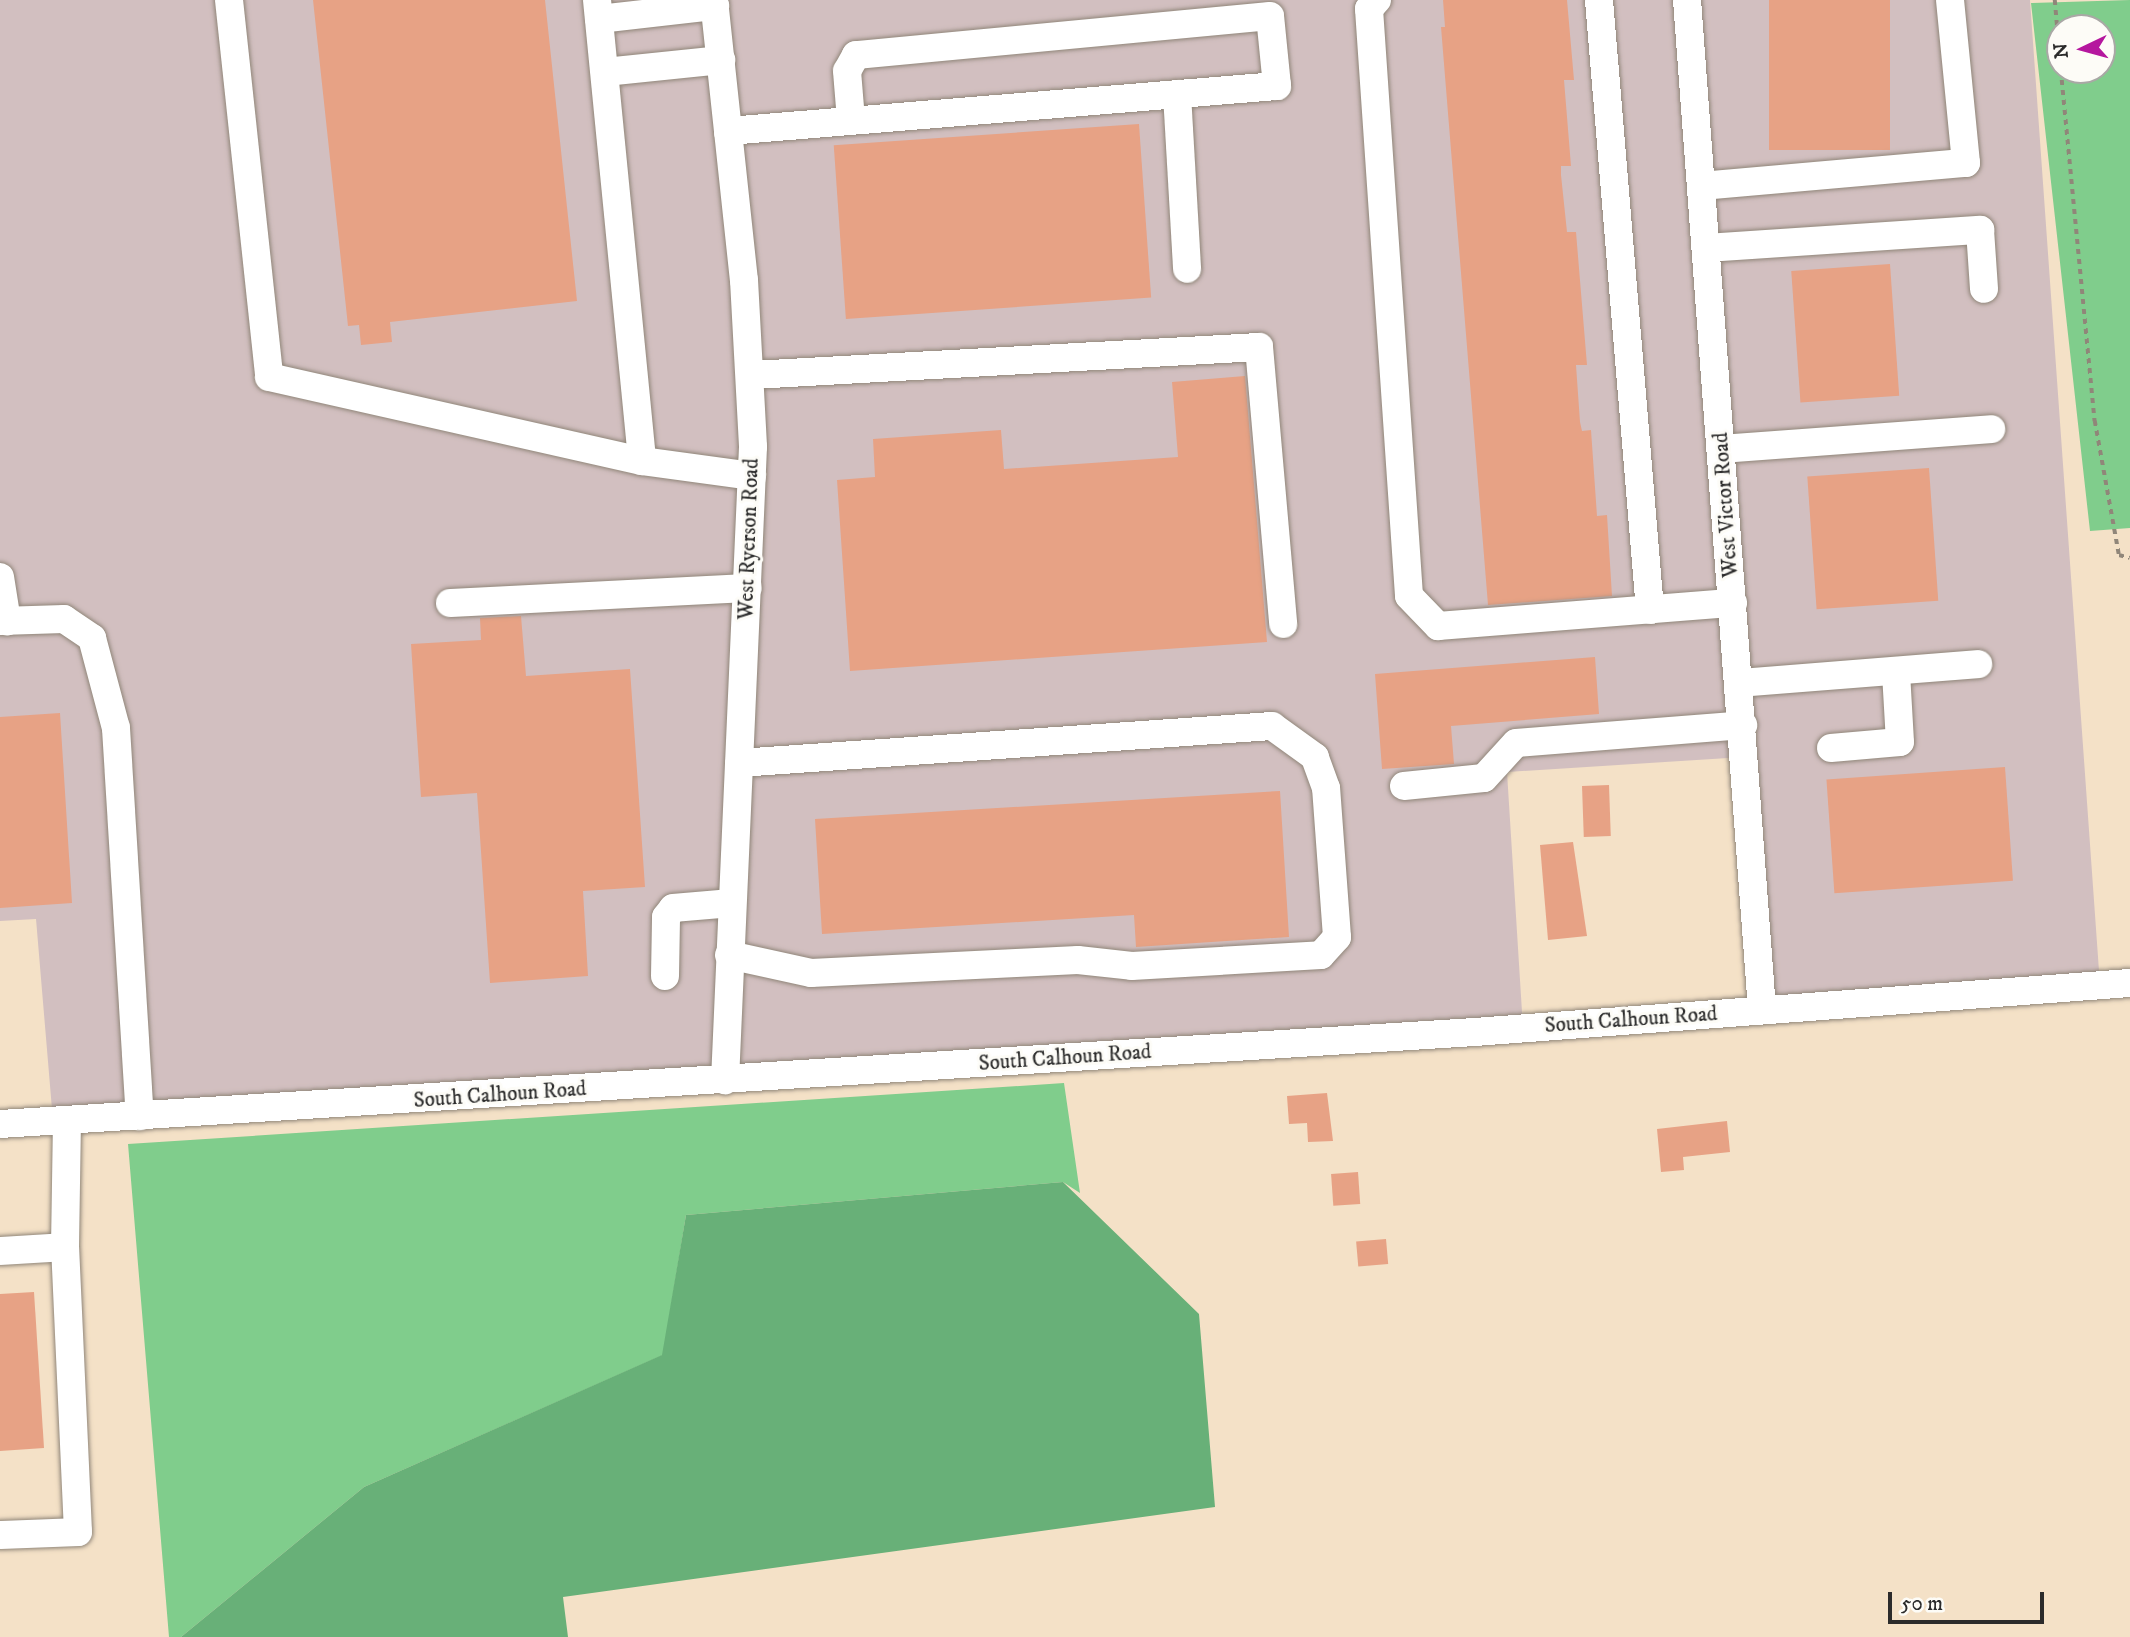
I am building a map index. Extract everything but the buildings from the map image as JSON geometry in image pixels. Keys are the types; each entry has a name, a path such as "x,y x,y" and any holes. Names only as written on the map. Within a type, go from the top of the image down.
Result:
{"street":[{"path":"229,0 269,377 642,461 752,476"},
{"path":"1377,0 1369,9 1409,596 1438,626 1733,603"},
{"path":"1599,0 1650,610"},
{"name":"West Victor Road","path":"1687,0 1762,1010"},
{"path":"1701,186 1966,163 1950,0"},
{"path":"642,461 598,9 715,3"},
{"name":"West Ryerson Road","path":"715,3 752,376 748,588 725,1080"},
{"path":"728,131 1277,86 1270,16 856,55 847,71 851,120"},
{"path":"605,72 721,60"},
{"path":"1177,94 1187,269"},
{"path":"1706,248 1980,230 1984,289"},
{"path":"752,376 1259,347 1283,624"},
{"path":"1721,449 1991,429"},
{"path":"0,577 4,621 64,619 92,638 116,728 140,1116"},
{"path":"450,603 748,588"},
{"path":"1739,683 1978,664"},
{"path":"1831,748 1900,742 1896,672"},
{"path":"1404,786 1484,778 1516,743 1742,725"},
{"path":"729,955 811,973 1078,960 1132,966 1321,955 1337,937 1326,788 1315,757 1272,726 739,763"},
{"path":"665,976 666,917 673,908 732,902"},
{"name":"South Calhoun Road","path":"0,1124 725,1080 1762,1010 2130,982"},
{"path":"0,1535 78,1532 65,1247 67,1120"},
{"path":"0,1251 65,1247"}],"path":[{"path":"2062,84 2095,421 2119,555 2130,558"}],"shaded area":[{"path":"0,0 2030,0 2100,985 1762,1010 1744,757 1507,772 1523,1028 53,1121 36,919 0,921"}],"green space":[{"path":"2130,0 2130,528 2090,531 2031,3"},
{"path":"1064,1083 1080,1193 1063,1182 686,1215 663,1355 364,1487 181,1637 169,1637 128,1144"},
{"path":"1063,1182 1199,1314 1215,1507 563,1597 568,1637 181,1637 364,1487 662,1355 686,1215"}]}
